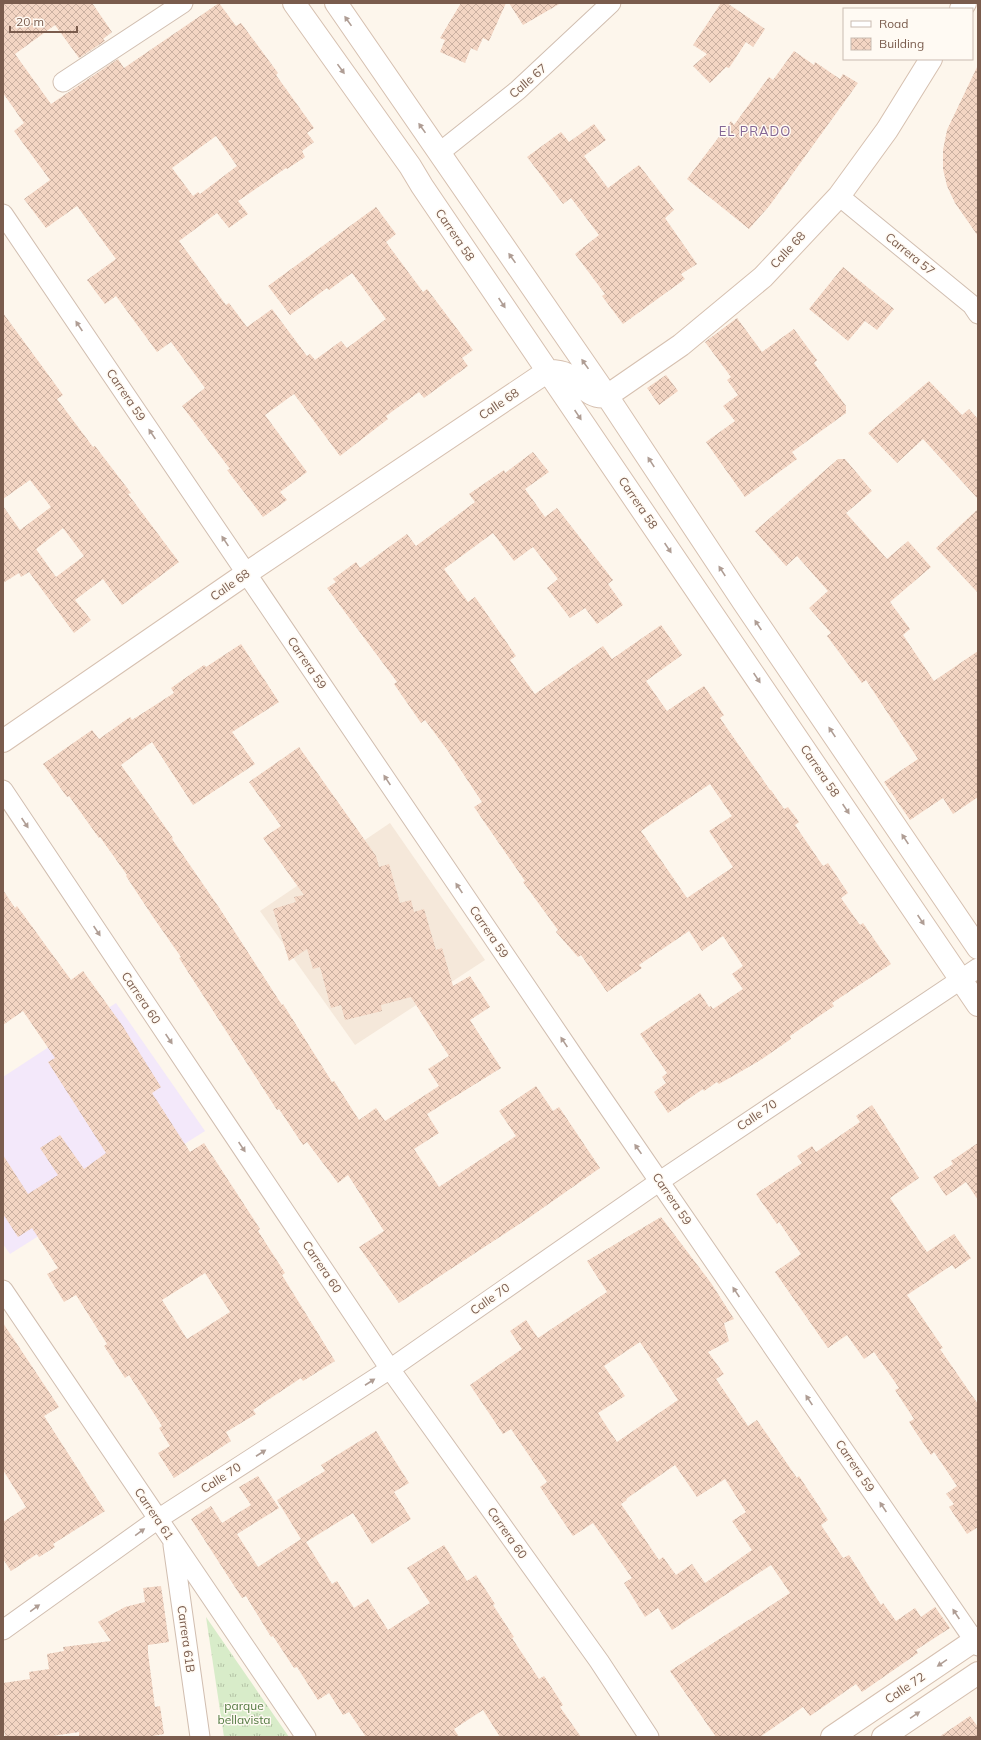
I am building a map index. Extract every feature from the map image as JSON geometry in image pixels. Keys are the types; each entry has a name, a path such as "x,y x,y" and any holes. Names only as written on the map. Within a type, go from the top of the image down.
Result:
{"street":[{"path":"63,82 183,3"},
{"name":"Carrera 58","path":"294,3 410,166 422,186 548,371 969,973 978,1005"},
{"path":"336,3 607,396 748,610 978,948"},
{"name":"Calle 67","path":"441,156 518,90 611,3"},
{"name":"Calle 68","path":"607,396 681,345 763,278 839,196 887,130 930,60"},
{"path":"410,166 413,159 421,151 430,147 441,156 447,177 435,186 422,186"},
{"name":"Carrera 57","path":"839,196 976,309"},
{"name":"Carrera 59","path":"3,214 576,1060 977,1642"},
{"path":"548,371 565,373 592,395 602,397 607,396"},
{"name":"Calle 68","path":"3,741 247,573 548,371"},
{"name":"Carrera 60","path":"3,790 390,1369 598,1661 649,1737"},
{"name":"Calle 70","path":"3,1630 158,1519 390,1369 660,1181 969,973"},
{"name":"Carrera 61","path":"3,1290 306,1737"},
{"name":"Carrera 61B","path":"173,1542 200,1737"},
{"name":"Calle 72","path":"832,1737 977,1642"},
{"path":"883,1737 978,1673"}],"shaded area":[{"path":"390,823 485,960 355,1045 260,911"},
{"path":"116,1003 205,1131 10,1254 3,1244 3,1077"}],"green space":[{"name":"parque bellavista","path":"206,1617 289,1737 224,1737"}],"building":[{"path":"3,3 92,3 112,32 103,39 105,41 79,58 55,25 15,54 51,104 118,59 124,68 219,3 236,26 241,23 278,73 276,75 314,128 307,133 314,142 302,151 305,157 287,169 286,168 238,201 248,214 229,228 217,213 179,241 226,305 229,303 247,327 272,309 307,356 310,354 315,360 341,341 347,348 386,319 352,273 329,290 327,288 290,315 268,286 376,207 396,234 386,242 423,292 427,289 473,350 462,358 468,366 424,398 419,392 386,416 388,419 340,456 294,394 265,415 307,472 280,492 287,500 263,517 227,470 230,469 182,406 205,388 171,342 157,352 116,296 105,304 87,280 116,259 77,206 46,228 24,199 50,180 14,131 24,123 3,93","holes":["216,136 237,166 200,194 198,192 193,196 172,168"]},
{"path":"461,3 506,3 489,41 483,38 477,51 471,48 465,63 440,52 445,40 440,38"},
{"path":"509,3 561,3 523,25"},
{"path":"721,3 727,3 765,29 753,47 746,42 729,68 726,67 710,83 693,66 707,54 693,45"},
{"path":"794,51 814,65 815,62 840,79 843,74 858,83 770,205 749,229 687,179 731,121 734,125 769,77 773,80"},
{"path":"978,65 978,236 955,203 947,186 943,169 943,150 947,130"},
{"path":"594,124 606,140 584,156 608,188 639,165 674,210 665,218 697,264 681,274 685,279 623,324 602,296 605,294 575,254 599,235 571,198 563,204 527,157 561,132 569,142"},
{"path":"843,267 894,309 877,330 865,321 848,341 809,309"},
{"path":"3,313 63,395 57,399 93,447 95,446 131,493 128,494 179,562 122,605 103,579 75,600 91,620 74,633 29,572 21,577 19,573 3,583 3,506 20,530 51,507 30,480 3,499","holes":["63,528 84,556 56,577 36,549"]},
{"path":"737,318 762,352 794,329 817,360 814,363 846,406 846,413 792,452 797,459 745,497 706,442 735,421 723,406 738,395 727,380 731,377 705,342"},
{"path":"666,375 678,391 659,405 647,388"},
{"path":"929,381 962,415 969,409 978,419 978,499 923,439 897,463 868,433"},
{"path":"533,452 549,472 525,489 545,517 557,508 613,580 608,584 623,605 597,624 585,608 570,618 547,588 558,579 533,547 514,561 493,533 444,569 468,602 475,597 516,656 510,660 535,694 603,646 612,659 661,625 682,655 646,681 667,711 704,686 724,715 720,718 770,790 784,809 788,807 799,822 795,825 823,866 828,863 848,893 841,898 860,925 863,923 891,964 832,1003 834,1006 790,1036 791,1039 759,1061 719,1084 717,1082 704,1091 703,1089 668,1113 654,1092 666,1083 662,1077 667,1073 640,1034 700,993 709,1007 711,1006 713,1009 743,989 732,974 743,966 723,936 702,951 689,931 639,965 642,968 607,992 581,955 578,957 556,932 558,930 523,882 525,881 474,807 482,802 425,720 421,723 394,684 397,682 327,588 336,582 333,579 356,562 360,568 407,534 416,546 475,502 469,494 504,470 505,473","holes":["710,784 732,816 709,831 733,867 687,898 641,831"]},
{"path":"838,459 845,459 872,491 846,513 887,559 908,541 931,567 890,602 910,629 903,635 934,681 978,651 978,797 953,814 943,798 910,820 884,782 918,759 866,680 862,683 827,636 831,633 809,608 828,591 797,556 786,566 755,531"},
{"path":"978,509 978,593 936,548"},
{"path":"241,644 279,702 232,732 255,764 193,805 152,742 121,765 173,838 172,839 220,909 282,1005 283,1004 332,1082 334,1081 359,1120 376,1108 385,1121 439,1086 428,1069 449,1056 411,997 381,1005 382,1011 345,1020 341,1005 331,1008 320,967 313,969 307,949 289,961 273,909 296,902 294,897 304,895 263,838 281,826 249,782 299,747 376,856 379,867 389,864 400,903 411,900 414,912 424,909 436,950 442,948 453,986 470,976 490,1007 470,1020 501,1068 427,1114 439,1133 414,1149 439,1187 516,1136 499,1111 536,1086 553,1111 559,1107 600,1168 530,1217 399,1303 359,1247 384,1231 348,1175 338,1183 307,1142 303,1145 279,1109 277,1110 179,958 181,957 126,876 127,875 69,796 67,797 43,764 92,730 99,739 130,717 132,720 174,693 171,688 204,665 206,667"},
{"path":"3,890 15,908 17,906 71,980 83,971 122,1025 161,1087 152,1093 190,1152 204,1143 260,1229 258,1231 285,1273 282,1275 335,1361 303,1381 301,1378 253,1410 256,1414 226,1432 231,1441 174,1478 158,1453 170,1446 159,1428 162,1426 129,1375 125,1378 104,1346 107,1344 76,1295 64,1302 47,1274 58,1268 32,1228 18,1237 3,1214 3,1155 28,1194 58,1175 40,1148 60,1135 84,1169 106,1153 48,1062 55,1058 23,1011 3,1025","holes":["205,1273 230,1312 187,1339 162,1300"]},
{"path":"872,1105 919,1178 890,1198 927,1252 954,1234 971,1258 955,1269 952,1265 907,1295 943,1348 940,1349 978,1404 978,1527 967,1534 949,1507 954,1504 946,1494 957,1486 934,1452 931,1455 909,1422 914,1419 895,1390 899,1388 874,1352 864,1359 847,1335 828,1348 775,1272 801,1254 779,1222 777,1224 756,1194 802,1163 797,1156 812,1146 816,1152 860,1122 856,1116"},
{"path":"978,1143 978,1200 966,1182 946,1196 933,1177 953,1164 951,1161"},
{"path":"661,1217 711,1283 734,1319 724,1323 729,1341 708,1352 724,1374 716,1379 748,1426 757,1420 797,1478 799,1476 828,1520 821,1525 843,1558 849,1555 881,1605 883,1603 896,1621 915,1608 921,1617 935,1607 950,1628 916,1650 918,1653 862,1692 856,1684 810,1716 803,1707 760,1737 716,1737 670,1671 790,1593 771,1565 672,1630 658,1608 645,1617 624,1583 632,1578 593,1523 573,1536 540,1487 547,1482 511,1429 503,1434 470,1385 522,1349 510,1331 526,1320 538,1338 607,1292 587,1261","holes":["640,1342 678,1400 617,1442 598,1413 625,1396 604,1366","675,1465 697,1497 725,1479 746,1512 732,1521 752,1550 705,1583 692,1564 676,1575 663,1557 659,1560 621,1504"]},
{"path":"3,1323 59,1407 44,1416 105,1511 53,1544 55,1547 39,1557 37,1554 11,1571 3,1559 3,1522 26,1507 3,1470"},
{"path":"376,1431 409,1483 394,1492 411,1519 372,1544 353,1513 306,1542 332,1584 337,1581 354,1608 368,1599 388,1630 430,1603 407,1568 444,1545 467,1581 476,1575 514,1637 512,1638 539,1679 544,1676 563,1705 560,1707 581,1737 500,1737 483,1710 454,1729 459,1737 366,1737 349,1712 343,1715 329,1693 318,1700 297,1667 294,1668 273,1636 271,1637 246,1596 242,1598 191,1519 211,1506 222,1523 251,1505 239,1487 258,1476 279,1508 237,1534 258,1567 301,1539 277,1500 325,1471 321,1465"},
{"path":"161,1586 169,1642 148,1645 148,1653 155,1707 160,1706 164,1734 146,1737 79,1737 79,1732 46,1737 5,1737 3,1723 3,1683 30,1679 29,1672 49,1669 47,1654 64,1651 63,1647 111,1641 98,1622 125,1607 145,1602 143,1588"},
{"path":"970,1716 978,1727 978,1737 939,1737"}],"district":[{"name":"EL PRADO","path":"755,131"}]}
